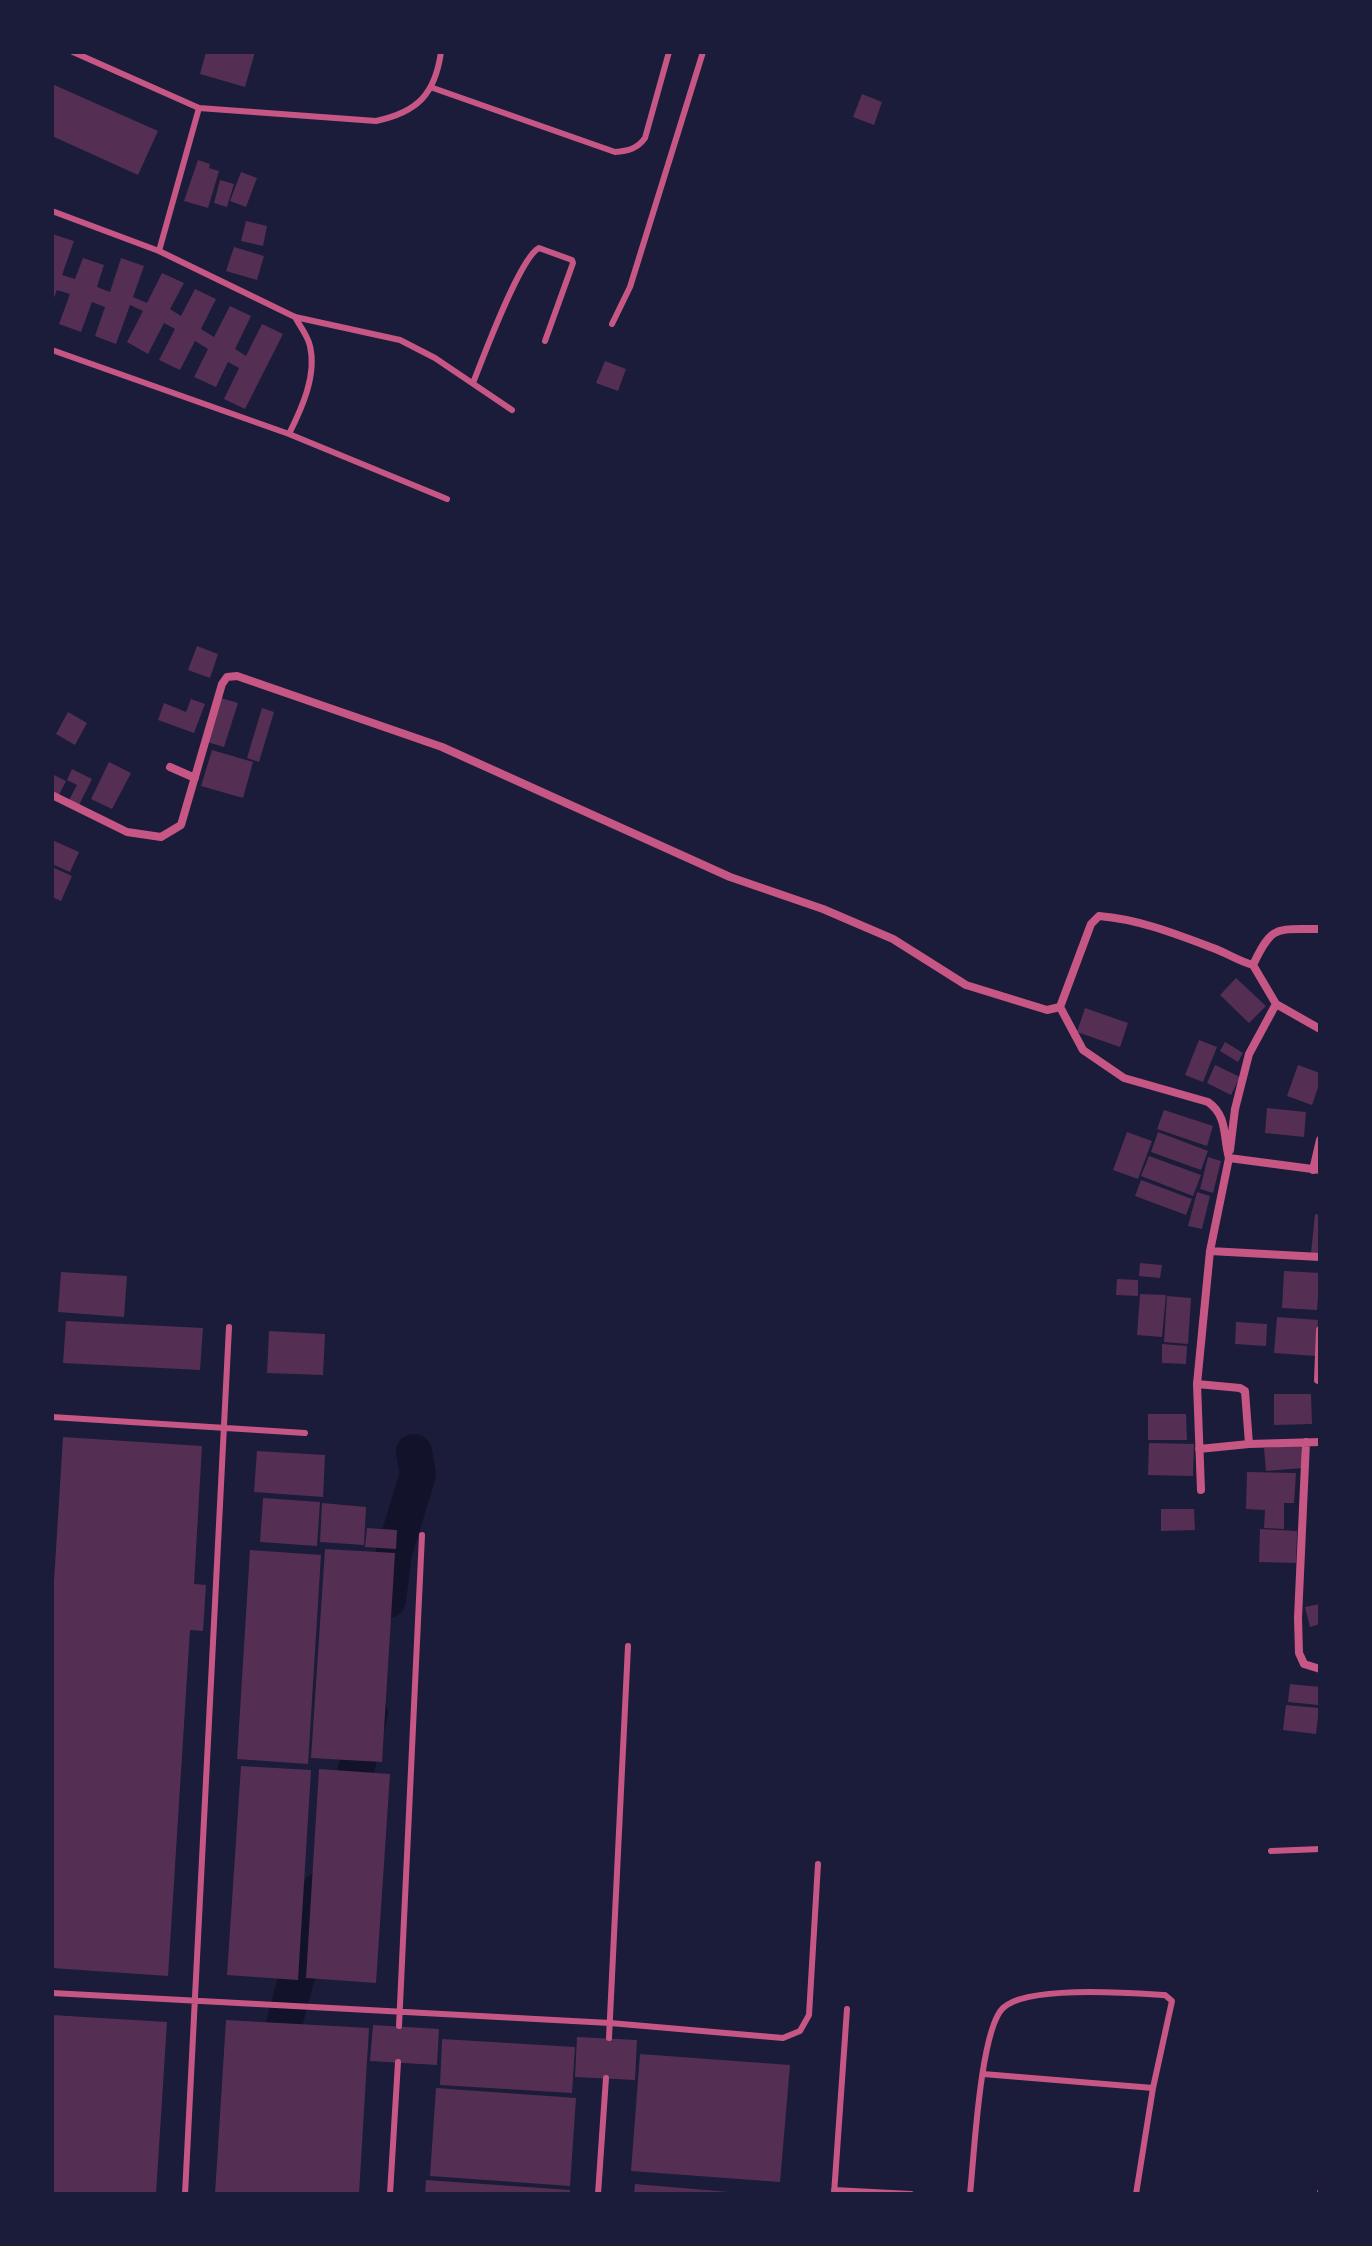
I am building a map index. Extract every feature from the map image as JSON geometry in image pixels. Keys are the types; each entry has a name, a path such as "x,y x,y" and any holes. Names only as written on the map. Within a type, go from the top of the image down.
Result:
{"street":[{"path":"52,795 127,832 161,837 181,825 222,684 227,677 253,679 442,747 730,877 823,909 893,939 966,985 1047,1010 1060,1007"},
{"path":"170,767 195,778"},
{"path":"1229,1158 1223,1118 1218,1109 1194,1097 1124,1078 1083,1050 1060,1007 1091,924 1099,916 1127,918 1253,965 1276,1004 1320,1029"},
{"path":"1253,965 1267,937 1278,931 1320,929"},
{"path":"1201,1490 1197,1384 1210,1251 1229,1158 1235,1109 1249,1054 1276,1004"},
{"path":"1229,1158 1316,1170 1320,1140"},
{"path":"1210,1251 1320,1257"},
{"path":"1318,1380 1320,1330"},
{"path":"1197,1384 1245,1391 1249,1444"},
{"path":"1306,1442 1299,1653 1304,1664 1320,1669"},
{"path":"1199,1449 1320,1442"}],"lane":[{"path":"73,52 199,108 376,121 396,117 410,109 433,88 441,52"},
{"path":"433,88 615,152 626,151 640,146 645,138 669,52"},
{"path":"612,324 630,287 703,52"},
{"path":"159,251 199,108"},
{"path":"52,211 159,251 295,317 400,340 512,410"},
{"path":"473,383 508,299 532,252 539,248 573,263 545,341"},
{"path":"289,434 303,407 311,369 310,344 295,317"},
{"path":"52,350 289,434 447,499"},
{"path":"185,2194 229,1327"},
{"path":"52,1417 305,1433"},
{"path":"399,2026 422,1535"},
{"path":"609,2038 628,1646"},
{"path":"1271,1851 1320,1849"},
{"path":"52,1993 610,2023 783,2038 800,2031 809,2015 818,1864"},
{"path":"970,2194 983,2074 993,2023 1003,2008 1019,1999 1091,1990 1165,1995 1172,2003 1153,2088 1136,2194"},
{"path":"847,2009 834,2192 911,2194"},
{"path":"390,2194 398,2062"},
{"path":"983,2074 1153,2088"},
{"path":"598,2194 606,2078"}],"building":[{"path":"206,52 255,52 245,87 200,74"},
{"path":"52,84 158,131 138,175 52,136"},
{"path":"862,94 882,102 874,125 853,117"},
{"path":"198,160 219,171 208,208 184,201"},
{"path":"241,172 257,178 246,207 230,201"},
{"path":"220,180 234,184 227,207 214,203"},
{"path":"246,221 267,226 263,246 241,241"},
{"path":"52,234 74,241 62,275 75,279 83,258 104,265 97,287 110,292 121,258 144,266 133,297 147,303 162,273 184,283 170,309 181,316 195,289 216,299 201,329 214,337 230,306 251,316 235,349 246,356 262,324 283,334 245,409 224,399 239,368 228,362 216,387 194,377 208,349 195,341 180,370 159,360 175,329 164,323 148,354 127,342 143,311 130,305 116,344 95,336 105,307 92,302 81,332 59,324 70,294 57,290 52,303"},
{"path":"234,247 264,256 257,280 226,271"},
{"path":"605,361 626,369 618,391 596,383"},
{"path":"197,646 218,654 210,678 188,670"},
{"path":"221,698 238,703 224,747 207,742"},
{"path":"191,699 205,704 194,733 158,720 164,703 186,712"},
{"path":"262,708 274,712 259,762 247,758"},
{"path":"68,712 87,723 75,745 56,734"},
{"path":"212,750 253,762 243,798 201,786"},
{"path":"109,762 131,773 112,809 91,799"},
{"path":"72,769 92,779 79,805 69,800 77,785 67,780"},
{"path":"52,774 66,781 59,795 52,791"},
{"path":"52,840 79,852 70,872 52,864"},
{"path":"52,867 72,876 61,901 52,897"},
{"path":"1236,978 1266,1006 1249,1023 1220,995"},
{"path":"1085,1008 1128,1023 1120,1047 1077,1032"},
{"path":"1199,1040 1217,1047 1203,1082 1185,1075"},
{"path":"1225,1042 1243,1053 1238,1062 1220,1051"},
{"path":"1215,1065 1240,1077 1231,1095 1207,1083"},
{"path":"1298,1065 1320,1073 1312,1105 1287,1096"},
{"path":"1267,1108 1306,1112 1304,1137 1265,1133"},
{"path":"1164,1110 1213,1126 1207,1146 1157,1129"},
{"path":"1127,1132 1152,1141 1138,1179 1113,1170"},
{"path":"1158,1132 1208,1151 1201,1170 1151,1152"},
{"path":"1149,1156 1201,1175 1193,1196 1141,1176"},
{"path":"1208,1157 1221,1161 1213,1193 1200,1189"},
{"path":"1141,1180 1192,1199 1186,1215 1135,1196"},
{"path":"1197,1192 1210,1196 1202,1229 1188,1226"},
{"path":"1315,1214 1320,1215 1320,1254 1311,1253"},
{"path":"1140,1263 1162,1265 1160,1278 1139,1276"},
{"path":"1284,1271 1320,1273 1317,1310 1282,1308"},
{"path":"61,1272 127,1276 124,1317 58,1312"},
{"path":"1117,1279 1138,1280 1138,1296 1116,1295"},
{"path":"1140,1294 1166,1295 1162,1337 1137,1335"},
{"path":"1167,1296 1191,1298 1188,1344 1164,1342"},
{"path":"1277,1317 1318,1320 1316,1356 1274,1353"},
{"path":"66,1321 203,1328 200,1370 63,1363"},
{"path":"1236,1322 1267,1324 1266,1346 1235,1344"},
{"path":"269,1331 325,1334 323,1375 267,1373"},
{"path":"1162,1344 1187,1346 1186,1364 1162,1363"},
{"path":"1274,1394 1311,1394 1312,1424 1274,1425"},
{"path":"1148,1414 1186,1414 1187,1440 1148,1440"},
{"path":"63,1437 202,1446 194,1584 206,1585 203,1631 190,1630 168,1976 52,1968 52,1613"},
{"path":"1149,1443 1194,1444 1193,1476 1148,1475"},
{"path":"1301,1445 1303,1468 1266,1471 1264,1448"},
{"path":"257,1451 325,1455 323,1497 254,1492"},
{"path":"1247,1472 1296,1473 1294,1503 1284,1503 1284,1529 1264,1528 1265,1510 1246,1509"},
{"path":"263,1498 320,1502 317,1546 260,1542"},
{"path":"322,1503 366,1507 364,1545 320,1542"},
{"path":"1161,1509 1194,1509 1195,1530 1161,1531"},
{"path":"367,1528 397,1530 396,1549 365,1547"},
{"path":"1260,1529 1297,1531 1296,1563 1259,1562"},
{"path":"325,1549 395,1553 382,1762 311,1758"},
{"path":"250,1550 321,1555 308,1764 237,1759"},
{"path":"1320,1604 1320,1624 1310,1627 1305,1607"},
{"path":"1290,1684 1320,1687 1318,1705 1288,1702"},
{"path":"1286,1705 1319,1708 1316,1734 1283,1730"},
{"path":"241,1766 311,1770 298,1980 227,1975"},
{"path":"319,1769 390,1774 376,1983 306,1978"},
{"path":"52,2015 167,2022 156,2194 52,2194"},
{"path":"226,2020 369,2028 359,2194 215,2194"},
{"path":"373,2025 439,2029 437,2065 370,2061"},
{"path":"577,2037 637,2040 635,2080 575,2077"},
{"path":"442,2039 575,2047 572,2093 440,2085"},
{"path":"640,2054 790,2065 780,2182 631,2171"},
{"path":"436,2088 576,2098 570,2186 430,2176"},
{"path":"426,2180 570,2190 570,2194 425,2194"},
{"path":"635,2184 729,2192 634,2194"}],"waterway":[{"path":"388,1600 394,1553 418,1474 414,1452"},
{"path":"341,1818 370,1713"},
{"path":"272,2069 320,1890"}]}
